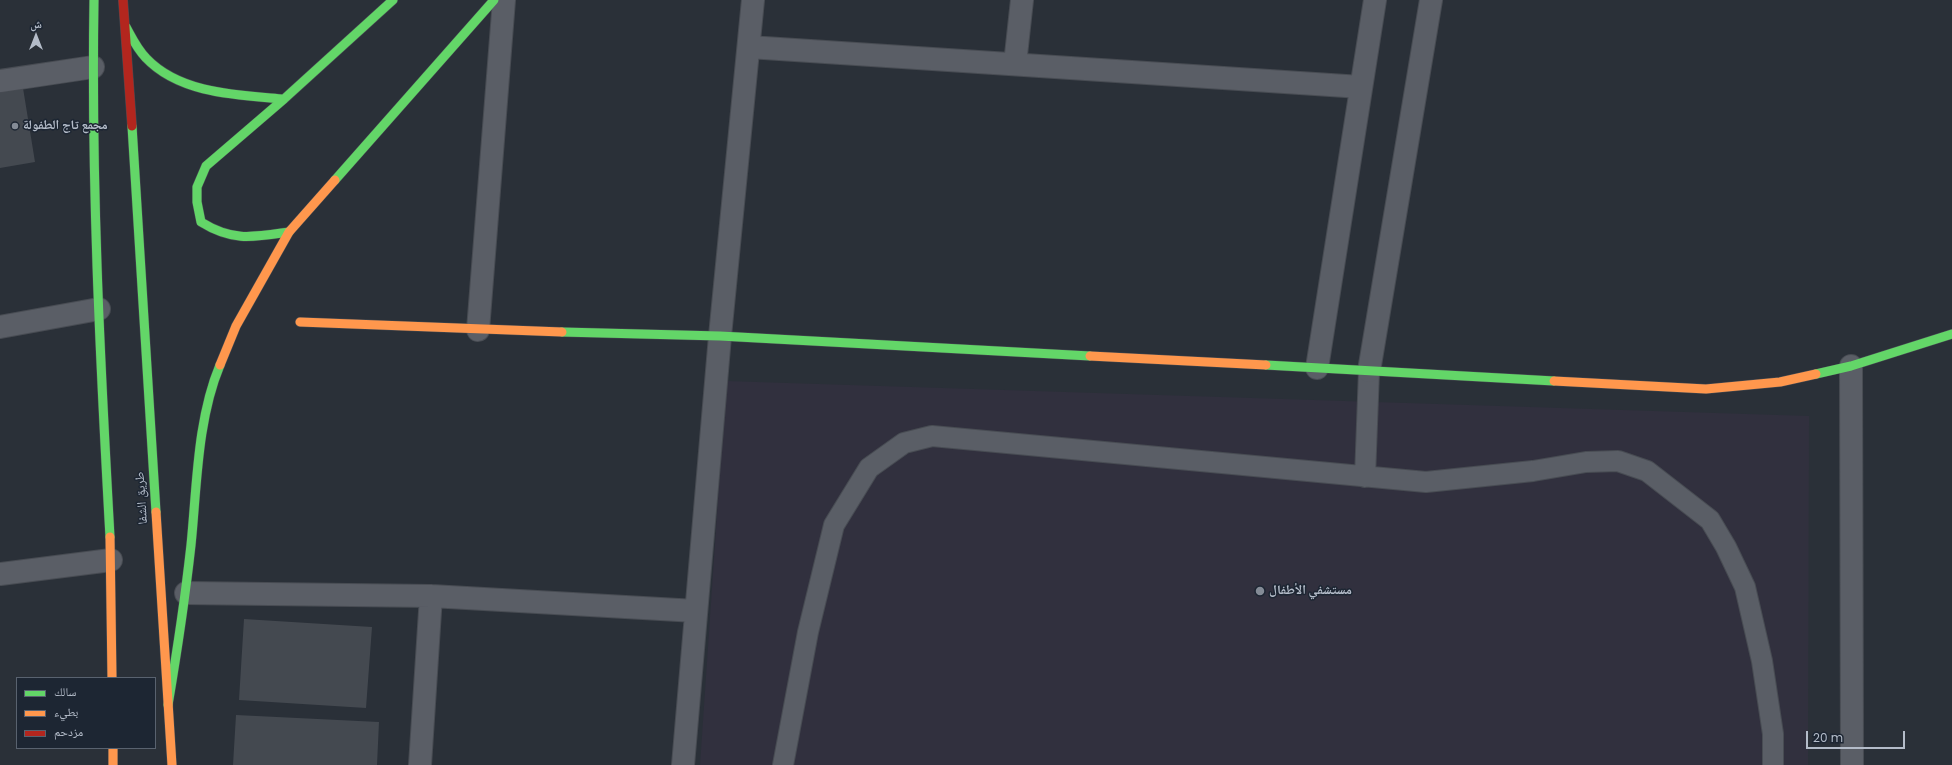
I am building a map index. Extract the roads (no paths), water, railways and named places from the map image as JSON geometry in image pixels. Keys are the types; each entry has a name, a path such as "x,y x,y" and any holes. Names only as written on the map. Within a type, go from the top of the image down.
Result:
{"main road":[{"path":"94,0 93,67 99,345 111,560 112,677"},
{"name":"طريق الشفا","path":"123,0 139,229 172,765"},
{"path":"289,232 232,236 216,232 201,222 197,202 197,187 206,166 284,99 393,0"},
{"path":"168,705 186,593 202,436 212,384 236,326 289,232 494,0"},
{"path":"125,26 147,59 164,72 186,83 206,91 284,99"},
{"path":"300,322 478,330 720,336 1706,389 1780,382 1851,366 1952,334"},
{"path":"113,749 113,765"}],"street":[{"path":"478,330 504,0"},
{"path":"683,765 720,336 753,0"},
{"path":"1015,64 1022,0"},
{"path":"1317,368 1375,0"},
{"path":"1369,371 1431,0"},
{"path":"749,47 1361,87"},
{"path":"0,81 93,67"},
{"path":"0,327 99,309"},
{"path":"1851,366 1852,765"},
{"path":"0,574 111,560"},
{"path":"186,593 430,596 696,611"},
{"path":"420,765 430,596"}],"lane":[{"path":"1365,477 1369,371"},
{"path":"783,765 808,632 834,525 869,468 904,443 932,436 1426,482 1533,471 1586,462 1618,461 1647,471 1682,496 1710,520 1726,547 1744,586 1764,676 1773,734 1773,765"}],"place":[{"name":"مجمع تاج الطفولة","path":"15,126"},
{"name":"مستشفي الأطفال","path":"1260,591"}]}
